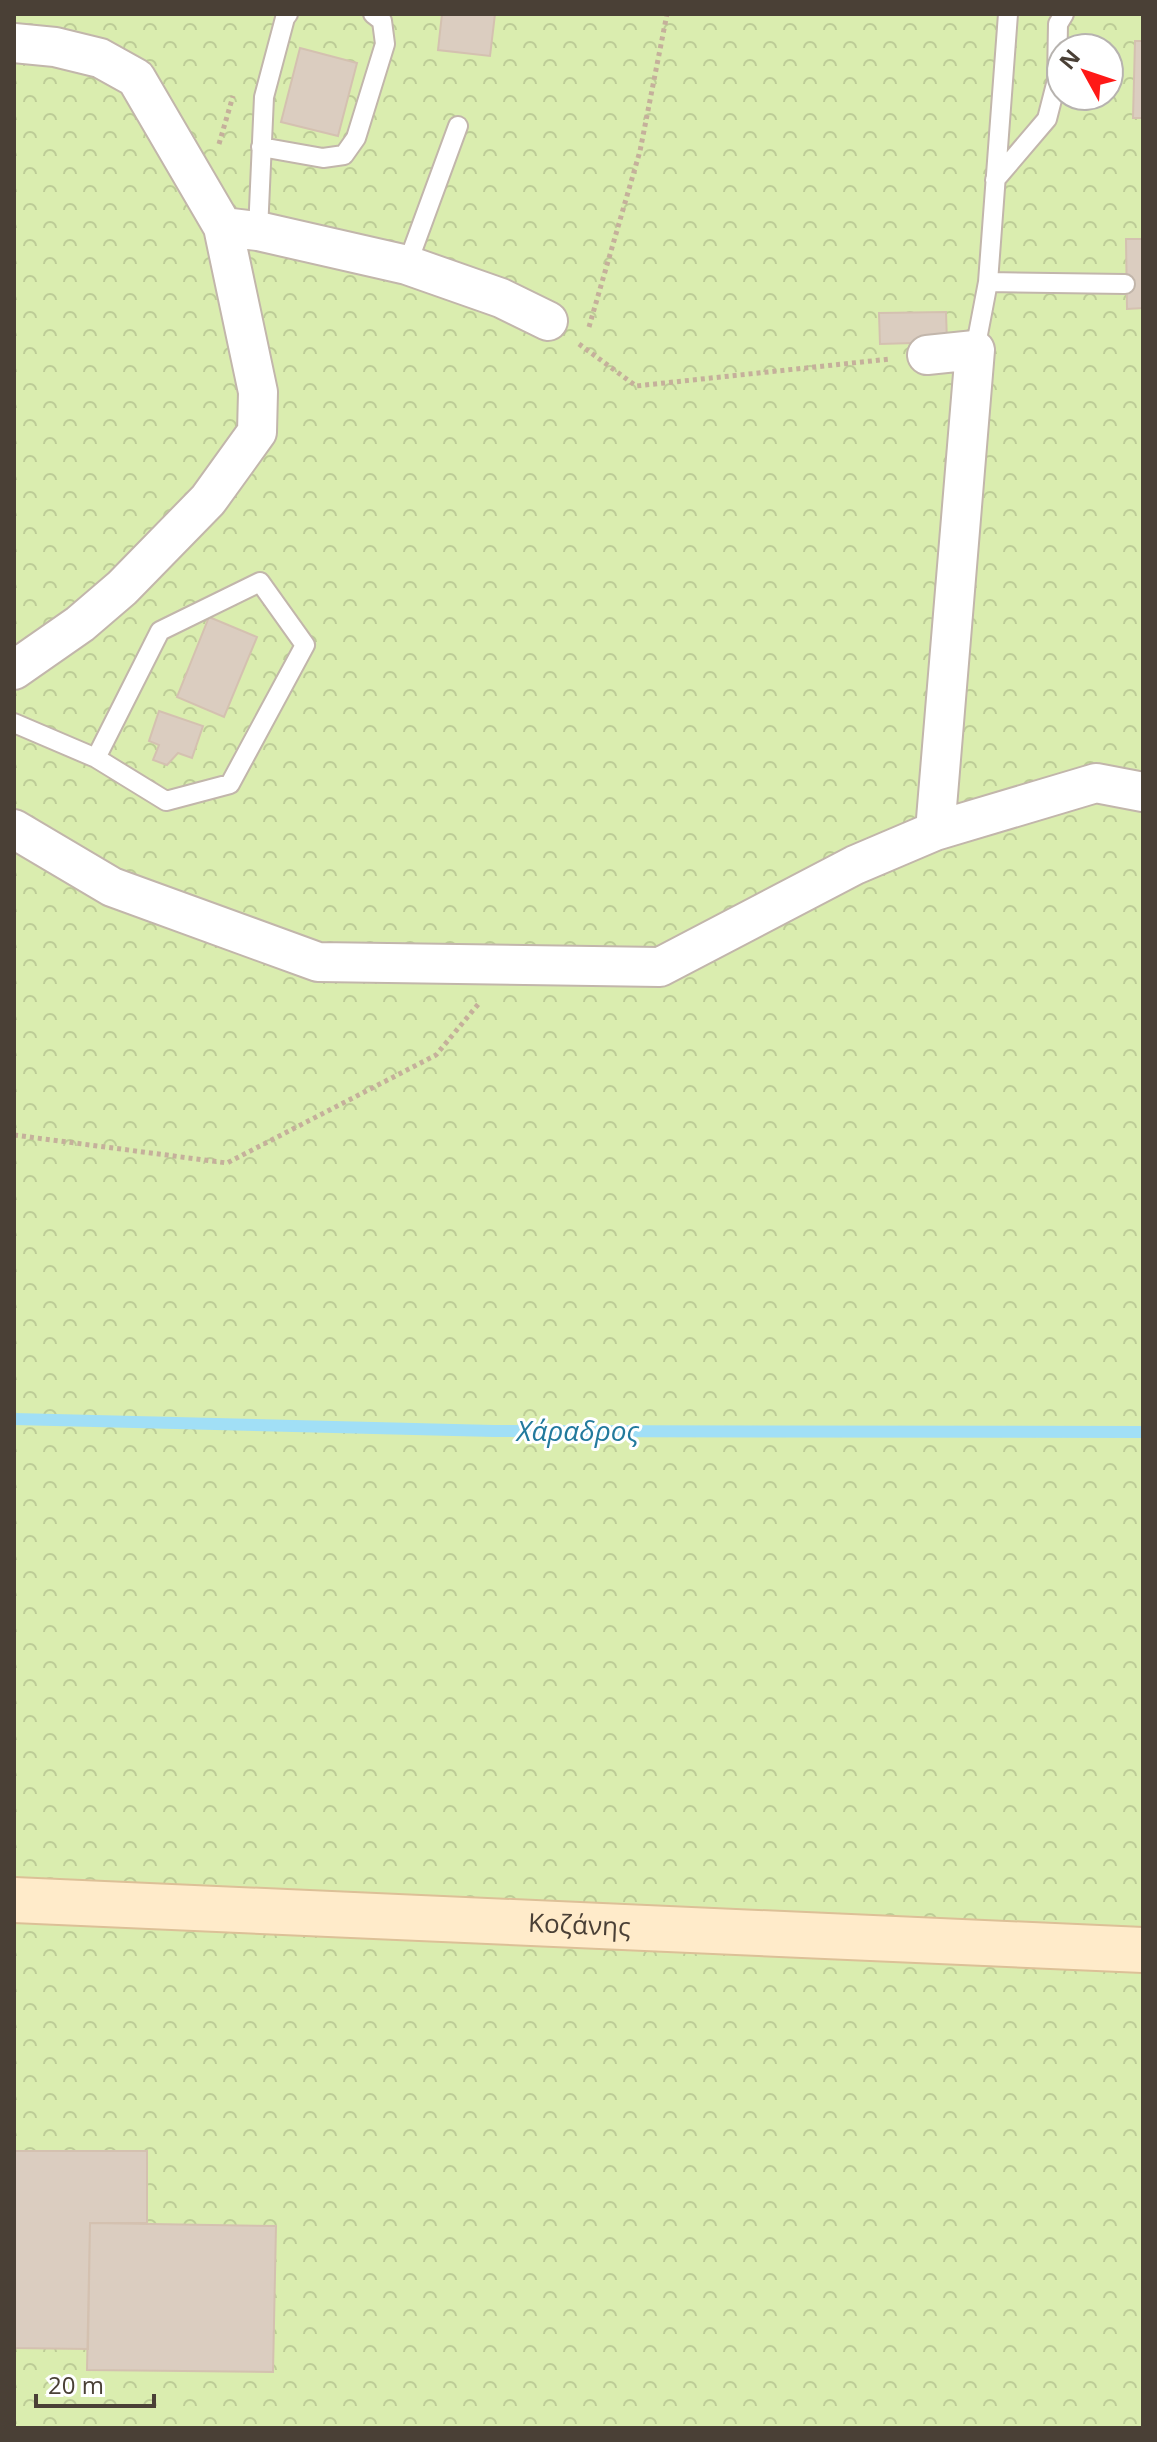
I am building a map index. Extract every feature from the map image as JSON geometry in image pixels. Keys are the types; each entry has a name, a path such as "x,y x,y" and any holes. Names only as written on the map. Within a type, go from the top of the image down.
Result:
{"street":[{"path":"14,43 55,47 100,58 136,78 204,195 241,229 407,265 501,298 548,321"},
{"path":"14,670 80,624 122,588 208,500 257,432 258,392 241,229"},
{"path":"927,355 975,350 935,831"},
{"path":"14,829 112,887 318,962 660,967 855,865 935,831 1096,783 1143,792"},
{"name":"Κοζάνης","path":"14,1900 1143,1950"}],"lane":[{"path":"241,229 261,147 264,97 288,14"},
{"path":"261,147 323,158 344,155 356,138 385,44 382,21 373,14"},
{"path":"975,350 988,282 1008,14"},
{"path":"995,180 1047,119 1057,80 1058,24 1064,14"},
{"path":"407,265 458,126"},
{"path":"988,282 1125,284"},
{"path":"14,723 96,758 166,801 230,784 305,645 260,582 160,631 96,758"}],"path":[{"path":"583,347 640,151 667,14"},
{"path":"204,195 236,83"},
{"path":"548,321 636,386 927,355"},
{"path":"14,1135 227,1163 436,1055 512,965"}],"green space":[{"path":"14,14 1143,14 1143,2428 14,2428"}],"building":[{"path":"442,14 495,14 490,56 438,50"},
{"path":"1135,41 1143,41 1143,118 1133,118"},
{"path":"300,48 357,63 338,136 281,122"},
{"path":"1126,239 1143,239 1143,308 1127,309"},
{"path":"946,312 947,342 880,344 879,313"},
{"path":"209,617 257,637 224,717 177,697"},
{"path":"159,711 203,726 192,758 178,753 167,765 153,760 159,745 149,741"},
{"path":"14,2151 147,2151 147,2223 90,2223 88,2349 14,2348"},
{"path":"90,2223 276,2226 273,2372 87,2370"}],"waterway":[{"name":"Χάραδρος","path":"14,1419 494,1431 1143,1432"}]}
